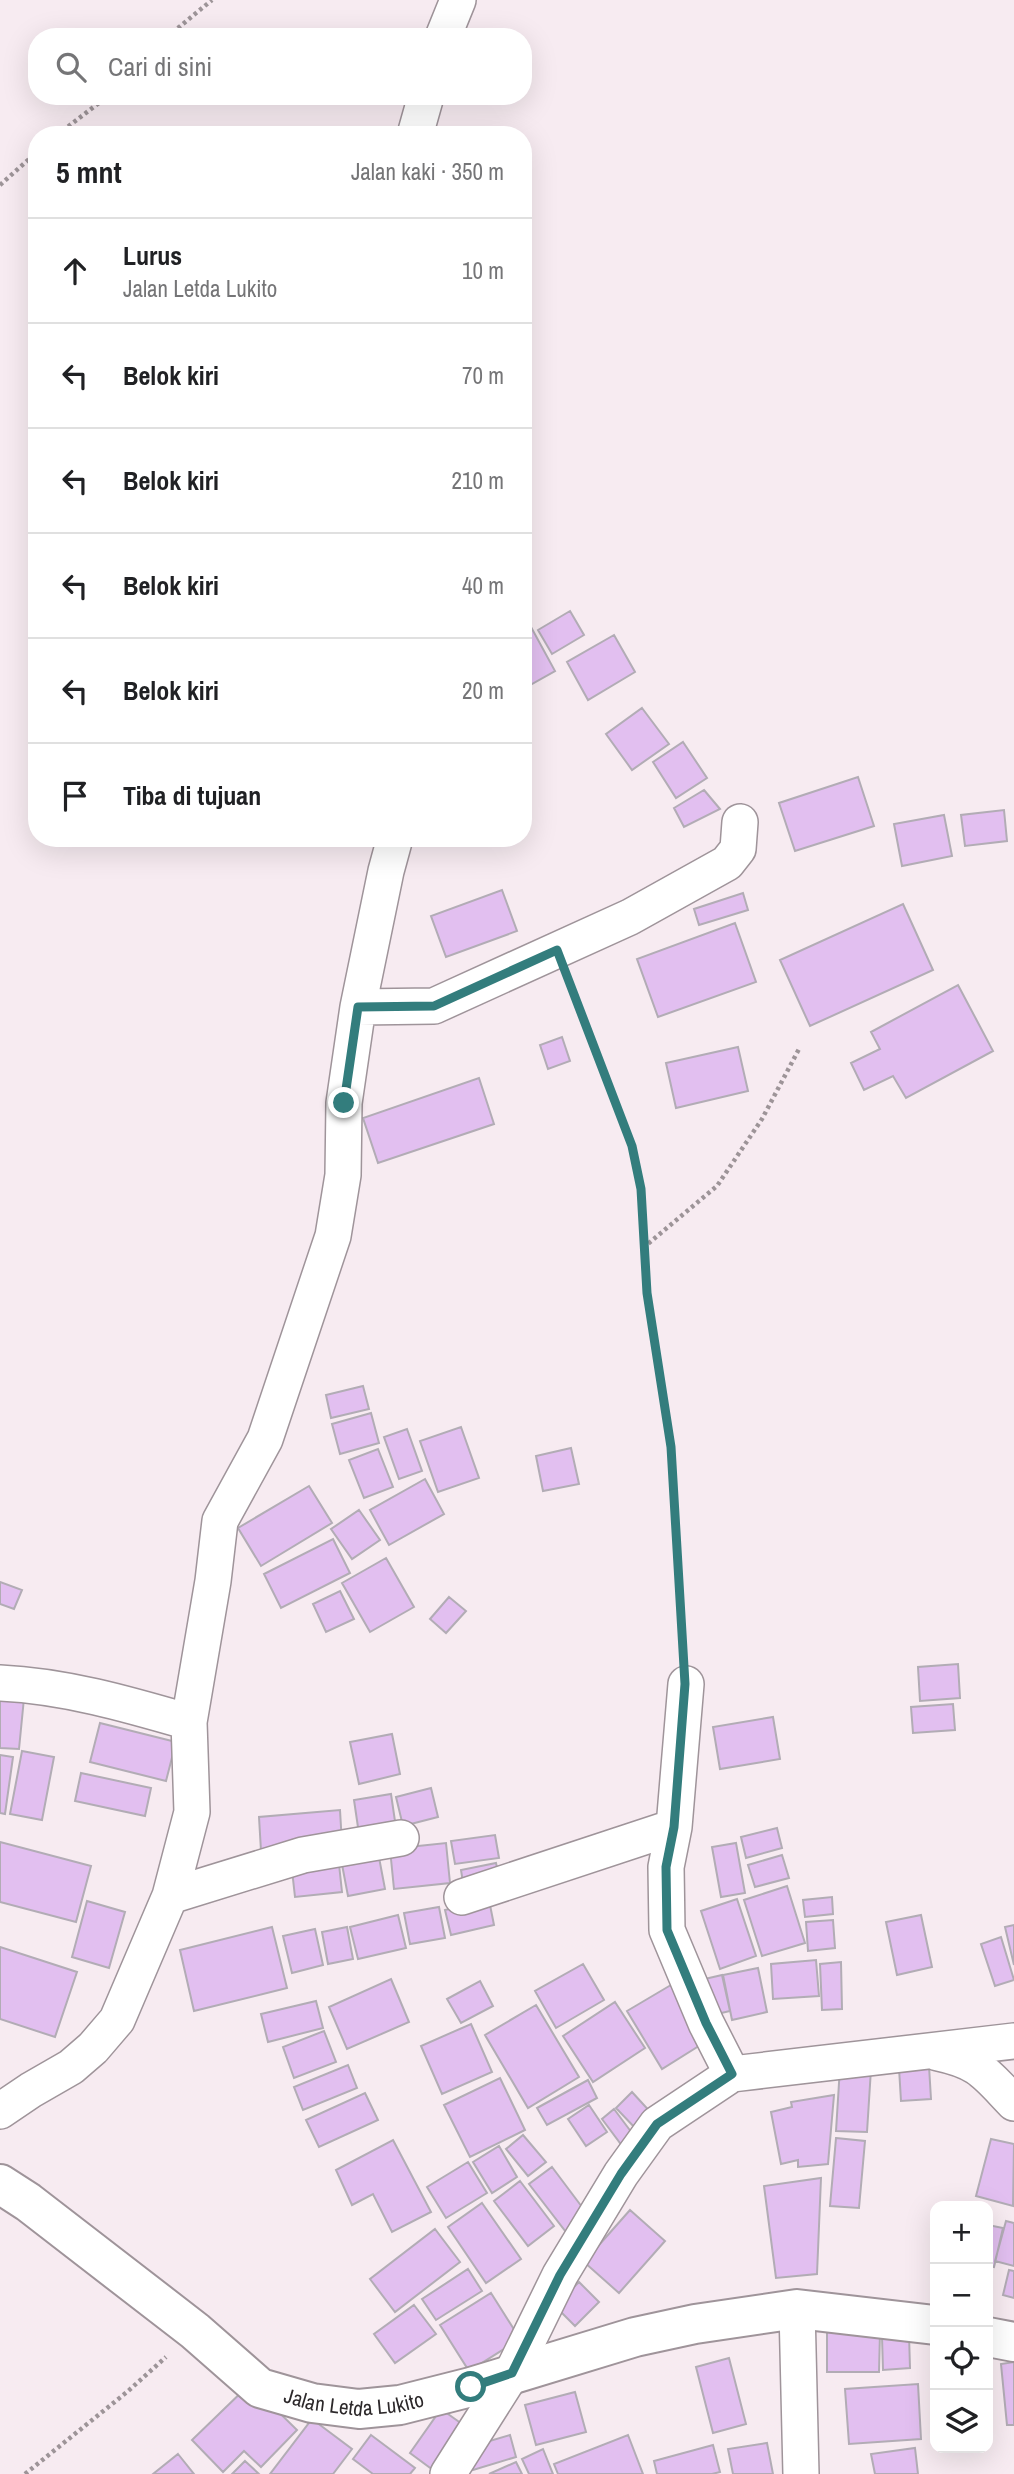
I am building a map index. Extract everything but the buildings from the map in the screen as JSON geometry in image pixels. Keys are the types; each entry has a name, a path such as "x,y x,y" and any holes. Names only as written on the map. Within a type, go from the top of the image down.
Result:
{"street":[{"path":"446,28 457,0"},
{"path":"418,126 423,105"},
{"path":"358,1007 434,1006 630,917 727,863 738,849 740,822"},
{"path":"0,2111 71,2067 93,2048 117,2020 170,1896 191,1812 189,1723 213,1581 220,1521 265,1439 333,1236 343,1175 344,1103 358,1007 393,847"},
{"path":"0,1683 38,1685 128,1704 189,1723"},
{"path":"685,1684 674,1827 666,1867 667,1930 706,2023 732,2074"},
{"path":"462,1897 674,1827"},
{"path":"170,1896 303,1855 401,1838"},
{"path":"448,2474 512,2373 560,2275 621,2174 657,2124 732,2074 1014,2041"},
{"path":"933,2052 963,2059 982,2069 1014,2103"},
{"name":"Jalan Letda Lukito","path":"0,2184 28,2202 195,2331 260,2388 312,2403 359,2409 400,2405 635,2337 695,2324 797,2309 930,2325"},
{"path":"797,2309 801,2474"},
{"path":"993,2338 1014,2343"}],"path":[{"path":"178,28 212,0"},
{"path":"69,126 96,105"},
{"path":"0,185 28,160"},
{"path":"557,950 632,1146 641,1189 647,1293 671,1447 685,1684"},
{"path":"643,1248 718,1186 762,1119 799,1049"},
{"path":"25,2474 127,2392 195,2331"}],"route":[{"path":"344,1103 358,1007 434,1006 557,950 632,1146 641,1189 647,1293 671,1447 685,1684 674,1827 666,1867 667,1930 706,2023 732,2074 657,2124 621,2174 560,2275 512,2373 471,2387"}]}
